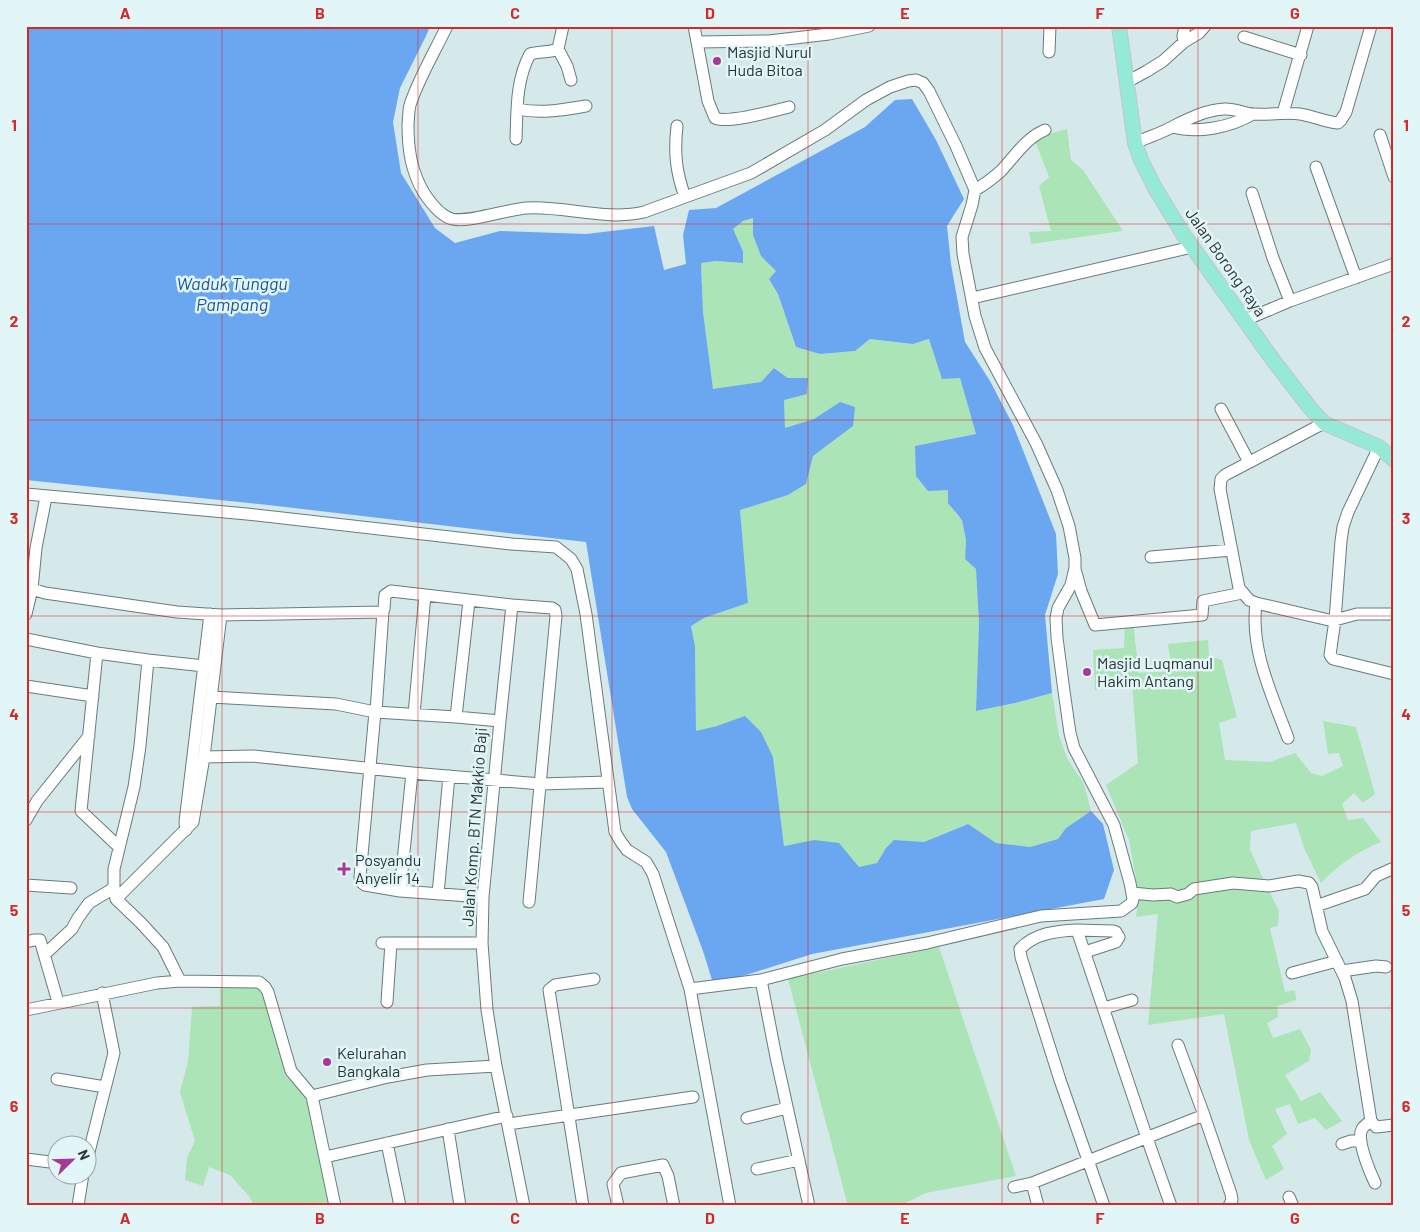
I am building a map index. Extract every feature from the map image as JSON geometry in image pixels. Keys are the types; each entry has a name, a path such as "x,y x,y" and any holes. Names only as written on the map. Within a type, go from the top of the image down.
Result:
{"main road":[{"name":"Jalan Borong Raya","path":"1119,26 1135,143 1155,188 1192,246 1272,360 1310,408 1324,423 1378,448 1394,460"}],"street":[{"path":"447,26 410,104 408,135 409,156 418,183 427,198 443,214 452,219 465,219 526,208 568,209 610,216 644,212 751,173 825,130 866,100 900,83 916,80 923,83 929,91 956,146 975,190 962,237 963,254 979,331 985,348 1036,443 1057,490 1069,526 1080,591 1095,625 1202,615 1203,601 1242,593"},
{"path":"563,26 558,49 567,66 571,80"},
{"path":"694,26 705,84 715,118 718,120 788,108"},
{"path":"698,42 750,42 799,32 829,34 869,26"},
{"path":"1049,52 1050,26"},
{"path":"1184,42 1185,26"},
{"path":"1127,82 1155,66 1184,42 1194,37 1205,26"},
{"path":"1283,113 1308,26"},
{"path":"1135,143 1174,127 1186,119 1211,110 1226,108 1253,114 1302,114 1334,123 1341,120 1346,112 1371,26"},
{"path":"1244,37 1300,55"},
{"path":"516,138 519,86 530,54 552,52 558,49"},
{"path":"518,109 531,112 554,112 586,106"},
{"path":"1174,127 1186,130 1199,129 1238,122 1253,114"},
{"path":"677,126 674,147 678,177 685,197"},
{"path":"975,190 1002,170 1024,144 1036,134 1045,130"},
{"path":"1380,135 1394,177"},
{"path":"1316,167 1356,278"},
{"path":"1252,193 1273,258 1290,301"},
{"path":"972,298 1192,246"},
{"path":"1245,320 1290,301 1394,264"},
{"path":"1221,409 1249,462"},
{"path":"1324,423 1225,475 1220,482 1222,504 1242,593 1249,600 1256,603 1335,620 1357,614 1394,614"},
{"path":"1378,448 1348,512 1343,527 1338,562 1335,620 1330,653 1331,658 1341,662 1394,674"},
{"path":"26,494 247,514 556,548 571,559 578,576 586,614 615,832 627,850 646,862 654,874 690,989 728,1205"},
{"path":"26,614 32,590 30,568 46,497"},
{"path":"1151,556 1232,550"},
{"path":"690,989 762,980 842,959 927,943 1041,916 1121,911 1132,903 1132,893 1114,825 1078,756 1070,734 1056,628 1058,608 1070,585 1075,568"},
{"path":"32,590 133,606 215,614 272,615 383,611"},
{"path":"483,897 400,891 365,885 360,880 376,712 383,611 388,592 552,608 556,612 541,784 528,902"},
{"path":"414,714 425,595"},
{"path":"456,717 469,601"},
{"path":"1256,603 1254,616 1256,638 1265,675 1288,738"},
{"path":"500,721 512,605"},
{"path":"186,830 185,822 202,695 209,666 215,614"},
{"path":"26,639 97,653 209,666"},
{"path":"97,653 82,811 119,847"},
{"path":"148,660 134,787 114,869 115,894 163,947 180,981"},
{"path":"45,954 72,930 78,918 90,903 115,894 193,822 204,757 211,697 209,666"},
{"path":"26,686 93,696"},
{"name":"Jalan Komp. BTN Makkio Baji","path":"211,697 336,704 376,712 500,721 483,897 482,943 487,1010 496,1066 524,1206"},
{"path":"26,820 37,801 89,736"},
{"path":"204,757 253,756 412,773 541,784 608,782"},
{"path":"400,891 412,773"},
{"path":"438,894 449,776"},
{"path":"1316,906 1365,889 1376,876 1394,868"},
{"path":"1132,893 1171,894 1177,897 1188,894 1194,889 1221,884 1246,883 1269,886 1298,881 1308,883 1312,887 1322,931 1340,966 1352,1001 1371,1121 1376,1127 1394,1125"},
{"path":"26,885 71,888"},
{"path":"1077,930 1171,1206"},
{"path":"1085,952 1116,942 1119,938 1116,932 1077,930 1046,934 1028,942 1020,949 1022,964 1104,1206"},
{"path":"26,942 40,940 58,1002"},
{"path":"387,1002 387,943 482,943"},
{"path":"1292,973 1340,966 1386,967"},
{"path":"583,1206 549,990 555,986 594,979"},
{"path":"762,980 809,1206"},
{"path":"26,1010 157,983 180,981 255,981 263,984 268,992 290,1071 312,1096 336,1206"},
{"path":"93,1134 114,1053 102,993"},
{"path":"1104,1008 1132,1000"},
{"path":"1178,1045 1232,1200 1229,1206"},
{"path":"312,1096 427,1070 496,1066"},
{"path":"58,1079 105,1086"},
{"path":"325,1157 448,1129 508,1120 569,1115 693,1096"},
{"path":"747,1118 788,1108"},
{"path":"1014,1187 1029,1184 1204,1116"},
{"path":"1371,1121 1362,1130 1361,1141 1364,1155 1375,1183"},
{"path":"448,1129 460,1206"},
{"path":"1342,1144 1351,1141 1361,1141"},
{"path":"387,1143 400,1206"},
{"path":"26,1159 48,1162"},
{"path":"757,1168 799,1160"},
{"path":"618,1206 613,1184 621,1173 664,1165 674,1206"},
{"path":"78,1206 81,1184"},
{"path":"1029,1184 1038,1206"}],"green space":[{"path":"1067,129 1071,160 1083,170 1123,231 1031,244 1029,232 1051,231 1039,186 1049,177 1034,138"},
{"path":"753,218 753,235 776,271 769,279 778,294 796,347 820,354 855,351 870,339 913,344 930,339 936,360 960,378 976,434 915,446 949,490 956,514 962,519 966,540 965,559 976,569 979,623 976,711 1052,693 1059,736 1067,758 1084,784 1091,811 1066,828 1058,839 1030,847 996,843 967,824 924,842 894,840 886,848 877,863 859,868 814,840 784,846 773,757 717,726 696,732 695,646 691,626 704,618 748,603 740,510 788,495 806,484 813,456 853,426 840,402 814,419 785,429 784,400 808,379 788,378 775,368 761,382 713,390 703,312 701,263 716,261 743,263 743,250 732,229 743,221"},
{"path":"1125,621 1133,623 1139,673 1172,671 1168,644 1208,640 1209,656 1222,660 1237,717 1219,723 1225,760 1270,762 1295,753 1311,773 1322,776 1343,766 1339,753 1328,754 1323,721 1356,727 1375,794 1363,803 1354,793 1342,804 1348,820 1363,818 1381,842 1349,859 1321,883 1304,848 1296,823 1251,831 1250,849 1279,911 1278,926 1270,928 1285,992 1295,990 1296,1000 1277,1006 1278,1017 1267,1023 1273,1038 1300,1029 1311,1050 1309,1061 1285,1075 1301,1101 1320,1092 1342,1121 1326,1130 1315,1118 1298,1124 1290,1104 1275,1109 1287,1134 1272,1146 1284,1169 1266,1180 1249,1140 1224,1014 1148,1025 1158,914 1136,917 1139,895 1129,840 1106,785 1138,763 1132,684 1095,690 1093,650 1124,648"},
{"path":"939,947 1016,1176 926,1193 899,1206 848,1206 788,979"},
{"path":"237,986 260,987 269,1011 286,1076 308,1099 331,1206 254,1206 249,1196 230,1175 209,1167 203,1186 185,1180 187,1158 195,1141 180,1092 188,1062 192,1007 220,1006 220,989"}],"water":[{"name":"Waduk Tunggu Pampang","path":"26,26 430,26 400,88 393,122 401,173 435,228 455,243 500,231 586,234 654,226 664,270 686,264 683,235 689,210 716,208 865,127 895,100 912,99 936,140 964,199 947,226 951,264 965,342 990,381 1013,425 1056,534 1058,574 1045,615 1052,693 976,711 979,623 976,569 965,559 966,540 962,520 948,503 948,490 928,491 916,476 915,446 976,434 960,378 942,379 929,339 913,344 870,339 855,351 820,354 796,347 778,294 769,279 776,271 761,256 753,235 753,218 743,221 733,229 743,251 743,263 716,261 701,263 703,312 713,389 761,382 774,368 788,378 808,378 807,394 784,400 785,428 814,419 840,402 855,407 853,426 813,456 806,484 788,495 740,510 748,603 704,618 691,626 695,646 696,731 745,716 761,732 773,757 784,846 814,840 839,843 859,867 877,863 886,848 894,840 924,842 968,824 996,843 1030,847 1058,839 1066,828 1091,811 1103,824 1114,870 1104,899 812,954 746,975 713,983 666,852 632,809 627,797 586,542 268,505 26,480"}],"place":[{"name":"Masjid Nurul Huda Bitoa","path":"717,61"},
{"name":"Masjid Luqmanul Hakim Antang","path":"1087,672"},
{"name":"Posyandu Anyelir 14","path":"344,869"},
{"name":"Kelurahan Bangkala","path":"327,1062"}]}
